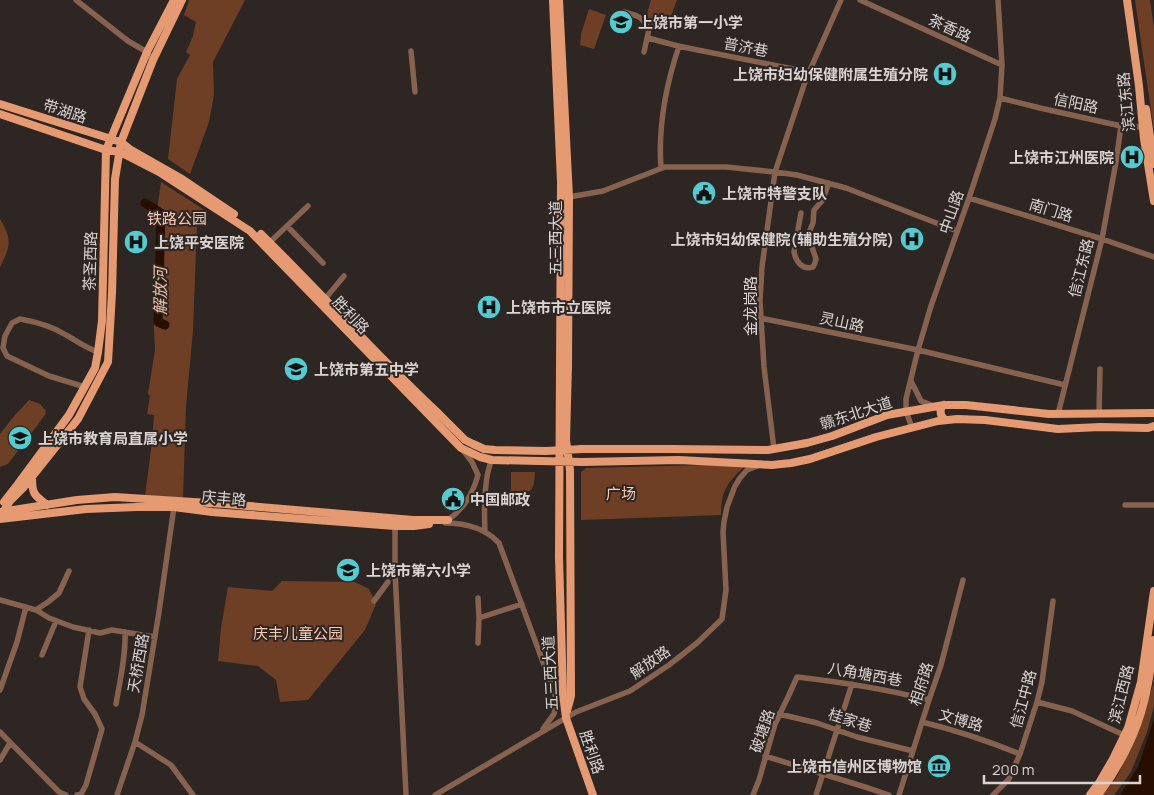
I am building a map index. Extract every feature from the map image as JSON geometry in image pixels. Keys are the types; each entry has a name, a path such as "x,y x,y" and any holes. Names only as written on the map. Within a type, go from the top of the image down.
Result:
{"main road":[{"name":"茶圣西路","path":"1,514 6,498 69,415 95,368 102,321 106,150 146,52 174,0"},
{"path":"121,142 153,60 182,0"},
{"name":"五三西大道","path":"553,0 562,182 560,409 563,451 569,462 570,470 571,696 566,718"},
{"name":"五三西大道","path":"559,0 569,197 566,440 559,462 559,557 563,694 566,718"},
{"name":"滨江东路","path":"1127,0 1145,125 1154,164"},
{"name":"滨江东路","path":"1131,0 1154,201"},
{"name":"带湖路","path":"0,104 121,142"},
{"name":"带湖路","path":"0,114 106,150 120,152"},
{"name":"茶圣西路","path":"1,514 78,419 108,362 112,302 115,179 121,142"},
{"name":"胜利路","path":"121,142 131,150 209,196 250,224 390,367 459,434 473,444 484,449 495,450 563,451"},
{"name":"胜利路","path":"120,152 160,172 250,231 461,448 480,457 492,460 559,462 679,460 748,462 772,465 810,459 876,437 945,420 985,420 1058,429 1100,427 1148,428 1154,426"},
{"path":"944,405 940,412 941,417 945,420"},
{"name":"赣东北大道","path":"563,451 582,449 774,449 832,436 887,415 944,405 966,405 1058,414 1154,413"},
{"path":"32,477 33,491 47,505"},
{"path":"1,514 77,500 115,497 446,522"},
{"name":"庆丰路","path":"1,514 86,509 174,507 212,512 395,526 446,522"},
{"name":"滨江西路","path":"1098,795 1120,762 1128,737 1128,728 1141,682 1154,591"},
{"name":"滨江西路","path":"1090,795 1138,723 1148,684 1154,640"},
{"name":"胜利路","path":"566,718 592,795"}],"street":[{"path":"76,0 128,41 146,52 153,60"},
{"name":"金龙岗路","path":"774,449 760,318 762,267 775,172 808,72 841,0"},
{"name":"茶香路","path":"860,0 1002,65"},
{"name":"中山路","path":"912,428 906,411 906,399 918,350 931,306 970,198 1000,98 1002,65 998,0"},
{"path":"624,12 642,18 649,29 644,52"},
{"name":"普济巷","path":"648,38 808,72"},
{"path":"661,168 660,141 662,121 669,82 679,46"},
{"path":"411,51 415,92"},
{"name":"信阳路","path":"1000,98 1121,126 1133,128 1145,125"},
{"name":"信江东路","path":"1058,414 1102,239 1121,126"},
{"path":"569,197 603,191 661,168 726,167 797,175 829,183 957,231"},
{"path":"800,213 794,252 800,265 809,268 813,267 816,259 808,235 813,223 814,210 822,201 829,183"},
{"name":"南门路","path":"970,198 1154,257"},
{"path":"269,243 308,206"},
{"path":"287,226 323,263"},
{"path":"325,299 344,276"},
{"name":"灵山路","path":"760,318 918,350 1065,385"},
{"path":"84,386 49,376 7,356 3,348 5,336 12,323 20,319 44,324 98,352"},
{"path":"1099,414 1100,369"},
{"path":"910,381 921,401 934,406"},
{"path":"446,522 459,512 468,501 475,487 478,474 472,462 461,448"},
{"path":"485,531 484,508 488,467 492,460"},
{"name":"解放路","path":"435,795 576,712 630,691 669,665 697,643 722,618 726,590 724,522 727,507 734,486 740,478 747,470 761,464"},
{"path":"1125,504 1154,506"},
{"name":"天桥西路","path":"117,795 135,742 142,714 174,507"},
{"path":"446,522 467,525 485,531 499,543 557,700 554,714 540,734"},
{"path":"395,526 406,795"},
{"path":"36,610 59,593 69,571"},
{"name":"相府路","path":"899,795 941,665 963,580"},
{"path":"374,601 388,582"},
{"path":"478,598 478,643"},
{"path":"0,600 36,610 49,618 73,627 100,633 112,630 155,637"},
{"name":"信江中路","path":"993,795 1009,779 1020,754 1037,702 1042,682 1053,601"},
{"path":"479,618 522,604"},
{"path":"0,690 17,642 26,607"},
{"path":"42,655 56,621"},
{"path":"77,795 81,794 86,785 102,729 95,714 84,699 80,687 89,630"},
{"path":"116,704 123,665 124,632"},
{"name":"八角塘西巷","path":"797,676 898,692 929,700"},
{"name":"破塘路","path":"753,795 774,724 797,676"},
{"path":"816,795 852,684"},
{"path":"1037,702 1072,711 1128,737"},
{"name":"桂家巷","path":"779,714 913,751"},
{"name":"文博路","path":"922,722 954,730 1020,754"},
{"path":"0,732 59,792 66,795"},
{"path":"135,742 170,765 193,795"},
{"path":"0,760 10,743"},
{"path":"765,756 889,795"}],"green space":[{"name":"铁路公园","path":"189,0 245,0 213,62 214,95 209,122 190,174 168,159 177,79 190,55 186,52 193,36 196,22 184,15"},
{"path":"651,0 677,0 667,27 659,28 654,26 646,17"},
{"path":"1135,0 1150,0 1154,29 1154,131"},
{"path":"589,9 606,15 594,49 580,45 581,34"},
{"name":"铁路公园","path":"161,182 203,209 198,216 197,224 193,331 186,406 183,498 145,496 154,415 147,414 155,350 157,210"},
{"path":"0,219 7,232 9,243 0,267"},
{"path":"29,400 40,404 46,411 45,415 8,464 0,467 0,434"},
{"name":"广场","path":"747,464 730,481 724,492 721,515 581,520 581,472 586,468"},
{"path":"511,472 535,472 532,488 527,492 511,494"},
{"name":"庆丰儿童公园","path":"282,581 355,582 369,589 376,604 365,630 308,700 280,702 276,680 258,666 218,661 228,587 272,591"},
{"path":"1154,675 1154,706 1147,732 1131,772 1114,795 1103,795 1116,778 1133,745 1153,685"}],"shaded area":[{"path":"1154,719 1154,795 1120,795 1138,767"}],"waterway":[{"name":"解放河","path":"145,203 161,213 158,322 165,325"}],"place":[{"name":"上饶市第一小学","path":"621,22"},
{"name":"上饶市妇幼保健附属生殖分院","path":"945,74"},
{"name":"上饶市江州医院","path":"1132,157"},
{"name":"上饶市特警支队","path":"704,193"},
{"name":"上饶市妇幼保健院(辅助生殖分院)","path":"912,239"},
{"name":"上饶平安医院","path":"136,242"},
{"name":"上饶市市立医院","path":"489,307"},
{"name":"上饶市第五中学","path":"296,369"},
{"name":"上饶市教育局直属小学","path":"20,438"},
{"name":"中国邮政","path":"453,499"},
{"name":"上饶市第六小学","path":"348,570"},
{"name":"上饶市信州区博物馆","path":"939,766"}]}
